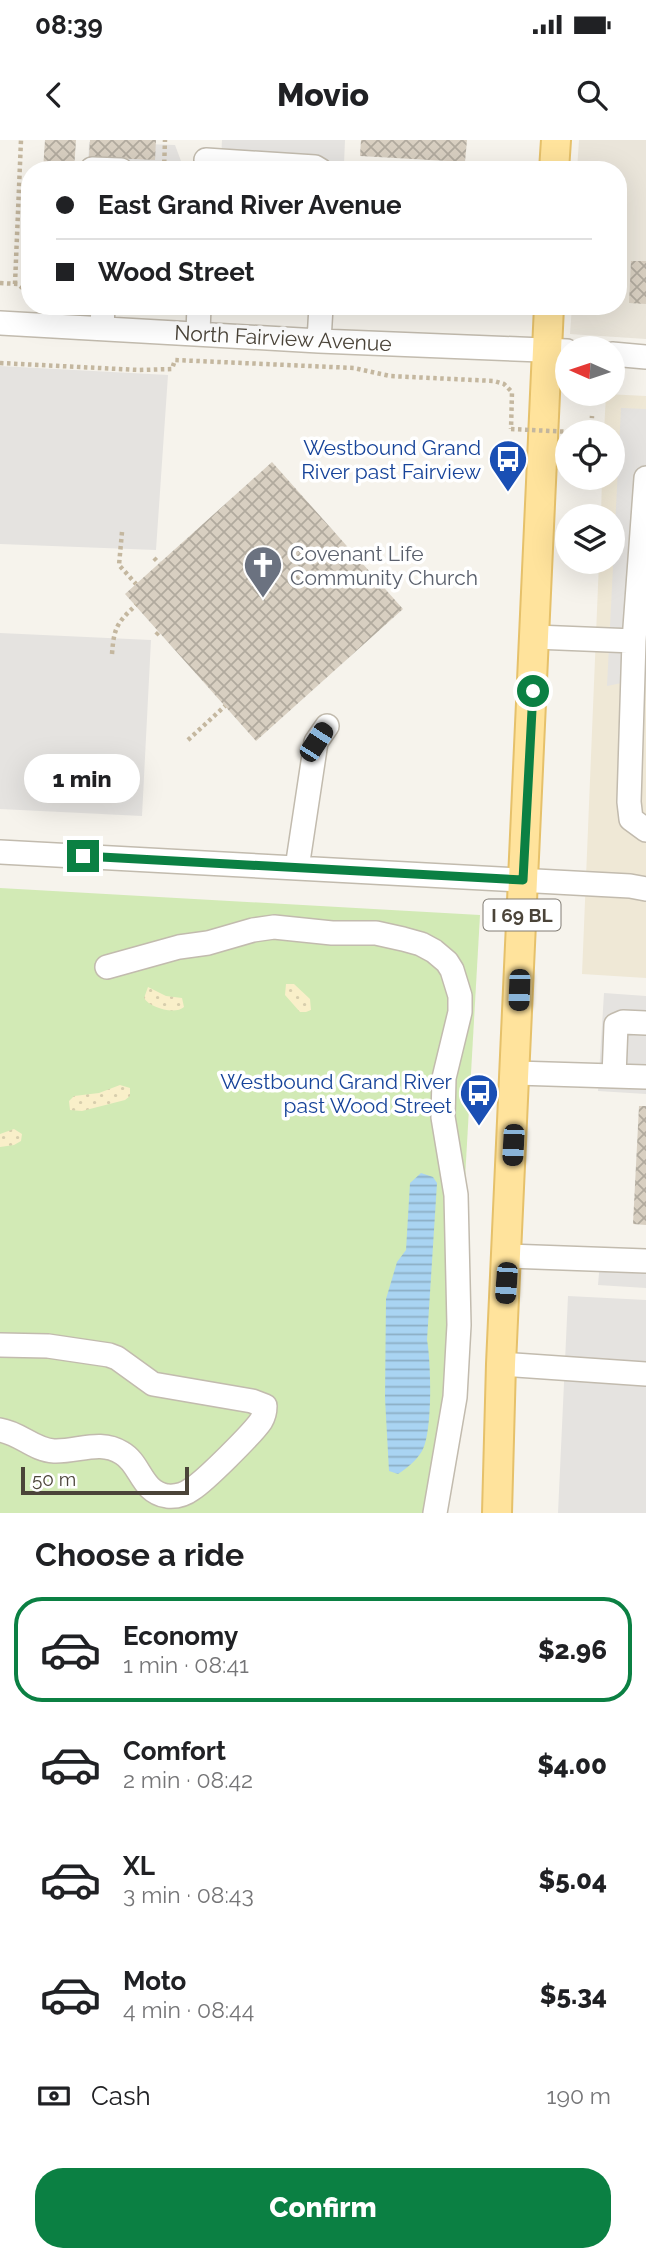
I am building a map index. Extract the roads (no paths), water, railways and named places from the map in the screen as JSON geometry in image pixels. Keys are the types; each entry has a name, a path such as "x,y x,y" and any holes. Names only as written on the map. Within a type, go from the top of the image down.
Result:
{"main road":[{"path":"555,161 556,140"},
{"name":"I 69 BL","path":"551,315 555,340"},
{"name":"I 69 BL","path":"497,1513 501,1364 535,637 555,377"}],"street":[{"path":"206,157 250,161"},
{"path":"198,333 199,315"},
{"path":"319,341 320,315"},
{"name":"North Fairview Avenue","path":"0,323 102,317 198,333 555,351"},
{"path":"625,355 646,357"},
{"path":"646,478 634,641 629,811 635,823 646,830"},
{"path":"535,637 634,641"},
{"path":"298,868 316,742 327,726"},
{"path":"0,852 646,889"},
{"path":"107,967 179,947 274,927 390,936 421,944 434,951 452,970 460,996 460,1012 444,1078 443,1117 456,1195 459,1325 455,1397 435,1513"},
{"path":"614,1076 616,1025 624,1022 646,1023"},
{"path":"516,1073 646,1077"},
{"path":"508,1255 646,1261"},
{"path":"0,1345 48,1346 109,1355 153,1384 262,1403 266,1410 257,1425 199,1484 176,1496 158,1493 149,1488 127,1456 115,1448 92,1446 66,1450 42,1449 10,1432 0,1430"},
{"path":"501,1364 646,1374"}],"water":[{"path":"421,1173 433,1177 437,1183 427,1340 430,1379 428,1429 422,1451 412,1464 398,1474 389,1471 385,1398 386,1299 397,1262 406,1250 410,1183"}],"place":[{"name":"Westbound Grand River past Fairview","path":"508,493"},
{"name":"Covenant Life Community Church","path":"263,599"},
{"name":"Westbound Grand River past Wood Street","path":"479,1127"}]}
